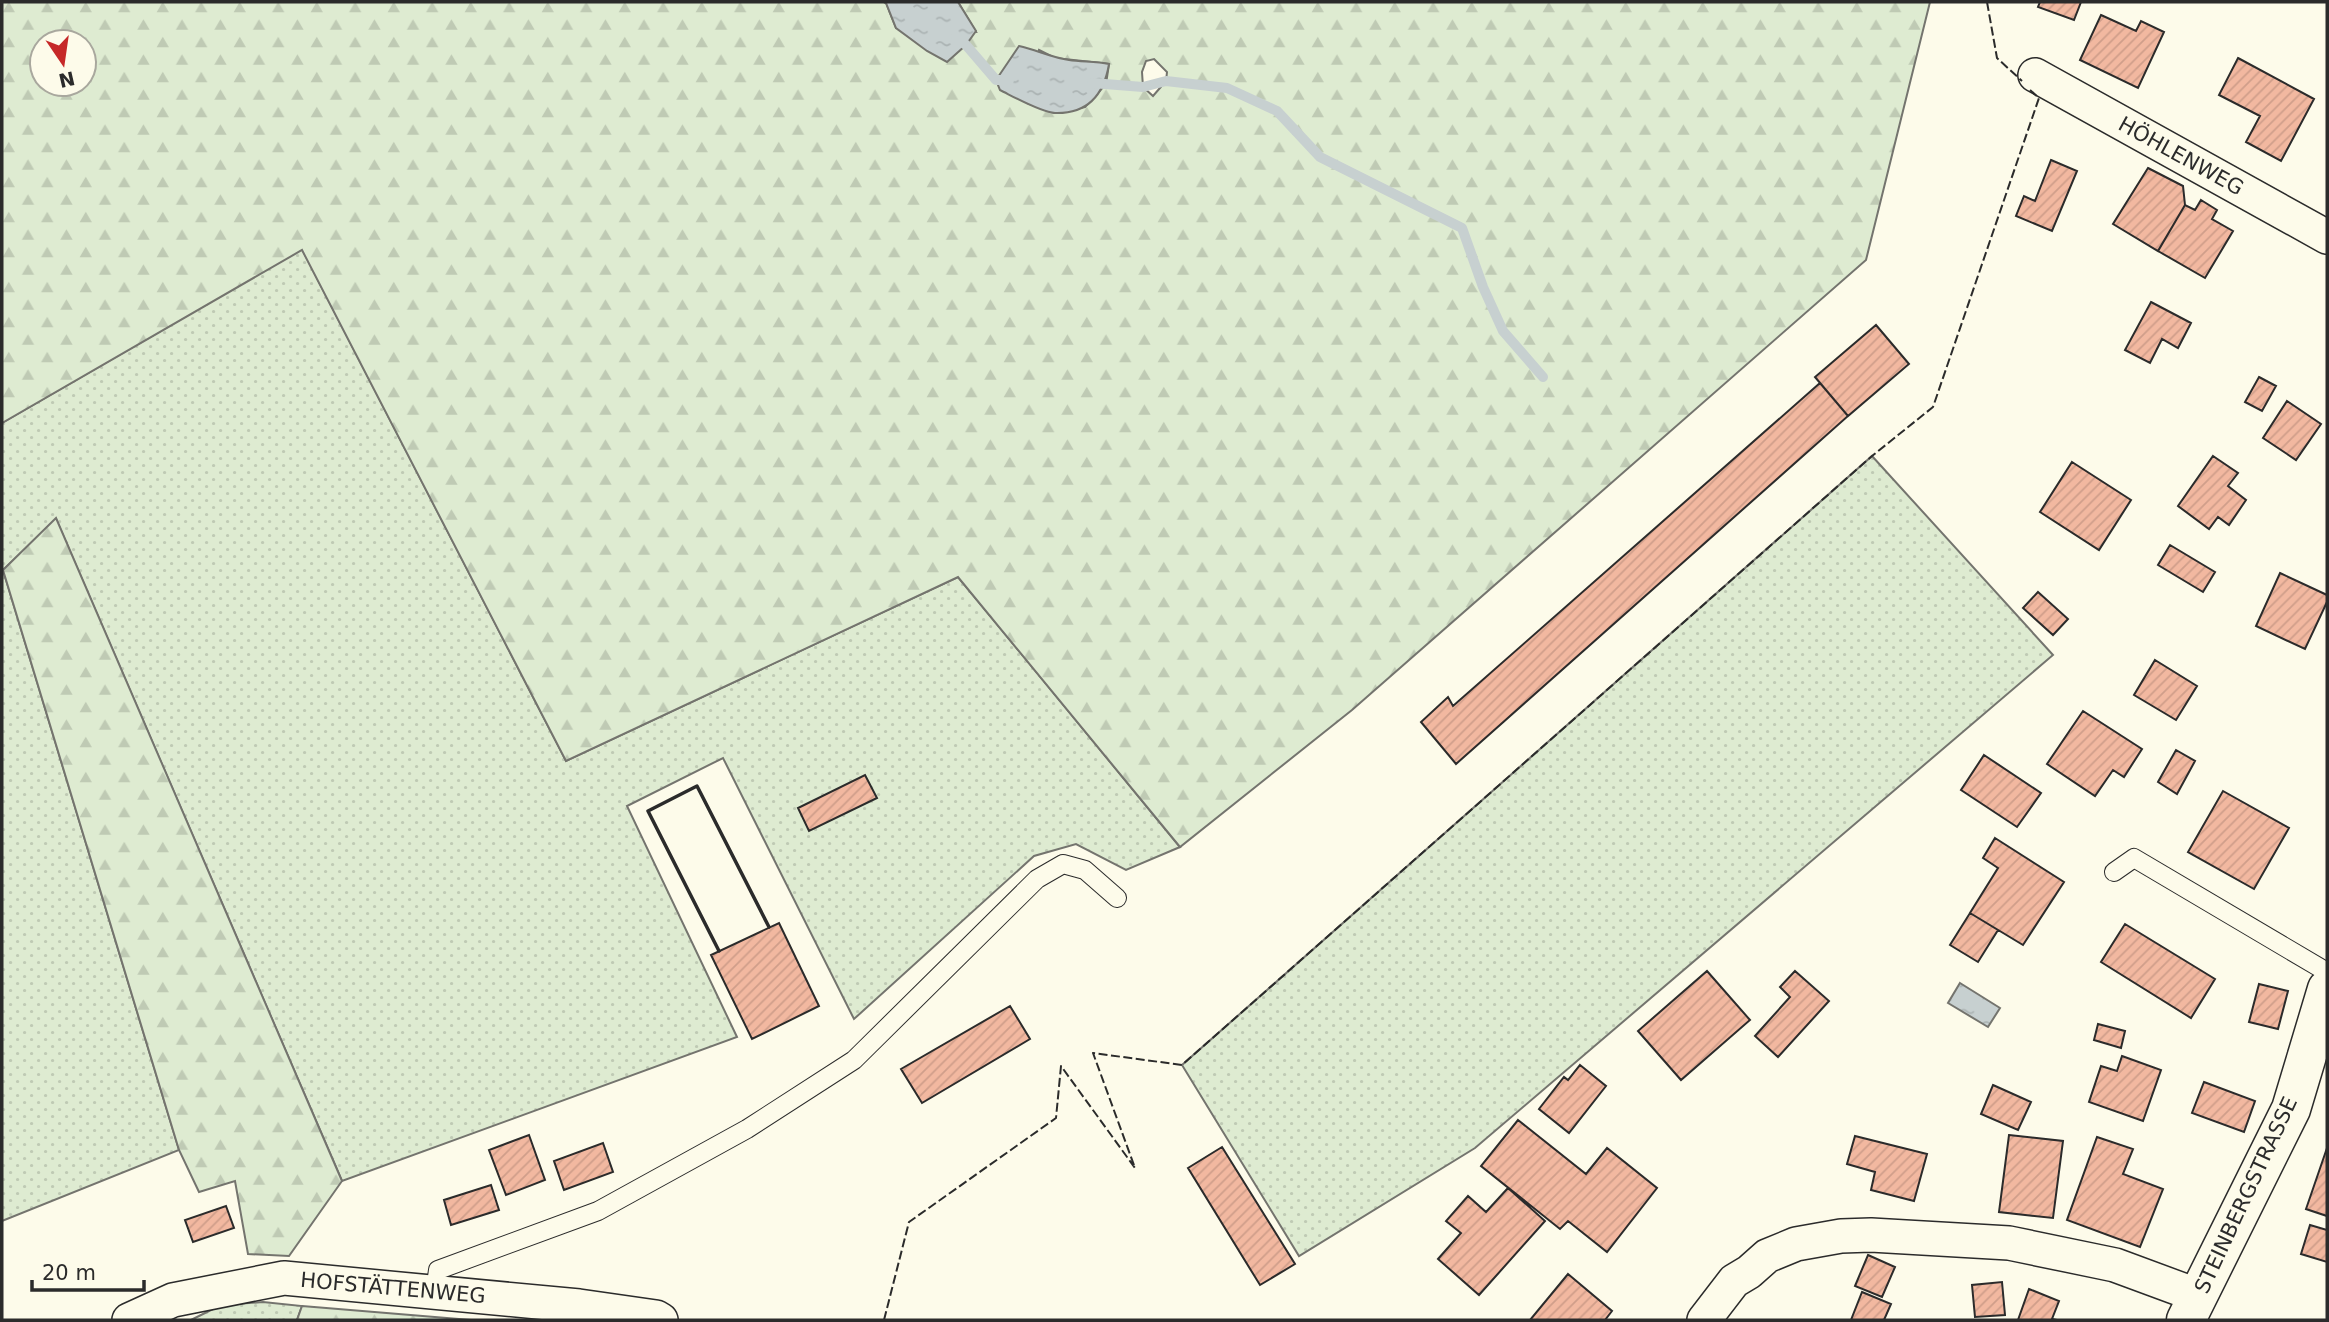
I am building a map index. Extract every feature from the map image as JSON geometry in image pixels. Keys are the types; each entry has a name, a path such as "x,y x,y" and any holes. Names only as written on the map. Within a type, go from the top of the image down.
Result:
{"main road":[{"name":"STEINBERGSTRASSE","path":"2193,1308 2291,1109 2327,989"}],"street":[{"name":"HÖHLENWEG","path":"2035,75 2327,237"},
{"path":"1704,1320 1734,1281 1767,1256 1796,1244 1871,1235 2010,1243 2115,1265 2193,1308"},
{"name":"HOFSTÄTTENWEG","path":"129,1320 173,1300 284,1278 579,1306 656,1317 661,1320"}],"lane":[{"path":"2114,872 2134,858 2327,972"},
{"path":"435,1292 438,1270 598,1211 747,1129 854,1060 1037,879 1063,864 1085,870 1116,898"}],"green space":[{"path":"2,2 884,2 896,28 976,32 958,2 1930,2 1866,260 1352,710 1180,847 958,577 566,761 302,250 2,423","holes":["1039,50 1055,58 1109,64 1106,84 1085,107 1054,113 1027,103","1154,59 1167,72 1166,81 1153,96 1143,87 1142,72 1146,61"]},
{"path":"302,249 566,761 958,577 1180,847 1126,870 1076,844 1034,856 854,1019 723,758 627,806 737,1037 342,1181 56,519 3,570 179,1150 2,1221 2,423"},
{"path":"1872,456 2053,655 1475,1148 1299,1256 1182,1065"},
{"path":"56,518 342,1181 289,1256 248,1254 235,1181 199,1192 179,1150 3,570"},
{"path":"263,1302 302,1306 297,1320 191,1320 221,1305"},
{"path":"302,1306 471,1320 297,1320"}],"water":[{"path":"884,2 958,2 976,31 966,45 947,62 896,28"},
{"path":"1019,46 1063,59 1109,64 1099,93 1086,106 1055,113 1027,104 1000,90 996,80"},
{"path":"1960,983 2000,1008 1988,1027 1948,1003"}],"building":[{"path":"2040,2 2081,2 2074,20 2038,7"},
{"path":"2101,15 2136,31 2141,21 2164,32 2138,88 2080,60"},
{"path":"2238,58 2314,99 2281,161 2246,142 2260,116 2219,95"},
{"path":"2051,160 2077,171 2052,231 2016,216 2024,196 2035,201"},
{"path":"2148,168 2183,186 2185,205 2158,251 2113,224"},
{"path":"2201,200 2217,210 2212,219 2233,231 2205,278 2158,251 2185,205 2195,210"},
{"path":"2151,302 2191,323 2178,348 2162,339 2150,363 2125,350"},
{"path":"1876,325 1909,364 1848,416 1815,377"},
{"path":"2259,377 2276,386 2262,411 2245,402"},
{"path":"1820,383 1848,416 1456,764 1421,722 1448,697 1453,706"},
{"path":"2287,401 2321,424 2296,460 2263,438"},
{"path":"2213,456 2238,473 2228,486 2246,500 2229,525 2218,517 2209,529 2178,506"},
{"path":"2072,462 2131,500 2099,550 2040,512"},
{"path":"2170,545 2215,572 2203,592 2158,565"},
{"path":"2280,573 2327,595 2327,602 2305,649 2256,626"},
{"path":"2038,592 2068,619 2053,635 2023,608"},
{"path":"2155,660 2197,686 2176,720 2134,695"},
{"path":"2083,711 2142,749 2124,777 2113,770 2095,796 2047,764"},
{"path":"2176,750 2195,761 2177,794 2158,782"},
{"path":"1984,755 2041,793 2017,827 1961,790"},
{"path":"865,775 877,798 809,831 798,808"},
{"path":"2223,791 2289,828 2254,889 2188,852"},
{"path":"1995,838 2064,882 2023,945 1970,913 1998,868 1983,858"},
{"path":"1970,913 1998,930 1978,962 1950,945"},
{"path":"779,923 819,1006 752,1039 711,955"},
{"path":"2125,924 2215,979 2191,1018 2101,962"},
{"path":"1707,971 1750,1020 1681,1080 1638,1031"},
{"path":"1795,971 1829,1001 1778,1057 1755,1036 1790,997 1780,987"},
{"path":"2259,984 2288,991 2278,1029 2249,1022"},
{"path":"1010,1006 1030,1039 922,1103 901,1069"},
{"path":"2098,1024 2125,1031 2121,1048 2094,1040"},
{"path":"2122,1056 2161,1070 2143,1121 2089,1102 2101,1066 2117,1071"},
{"path":"1580,1065 1606,1086 1569,1133 1539,1109 1564,1077 1568,1080"},
{"path":"2204,1082 2255,1101 2244,1132 2192,1113"},
{"path":"1993,1085 2031,1102 2018,1130 1981,1114"},
{"path":"1518,1120 1586,1174 1607,1148 1657,1188 1607,1252 1568,1221 1560,1229 1481,1166"},
{"path":"529,1135 545,1180 506,1195 489,1150"},
{"path":"2009,1135 2063,1141 2053,1218 1999,1212"},
{"path":"1855,1136 1927,1154 1914,1201 1871,1190 1875,1172 1847,1164"},
{"path":"2097,1137 2133,1149 2123,1174 2163,1189 2140,1247 2067,1220"},
{"path":"603,1143 613,1172 564,1190 554,1161"},
{"path":"1222,1147 1295,1264 1260,1285 1188,1168"},
{"path":"2327,1148 2327,1216 2306,1209"},
{"path":"491,1185 499,1210 451,1225 444,1200"},
{"path":"1508,1188 1545,1221 1479,1295 1438,1259 1461,1233 1446,1221 1468,1196 1486,1212"},
{"path":"226,1206 234,1228 193,1242 185,1220"},
{"path":"2310,1225 2327,1230 2327,1262 2301,1254"},
{"path":"1868,1255 1895,1267 1882,1297 1855,1286"},
{"path":"1568,1274 1612,1311 1605,1320 1530,1320"},
{"path":"2002,1282 2005,1315 1975,1317 1972,1285"},
{"path":"2029,1289 2059,1301 2052,1319 2057,1320 2018,1320"},
{"path":"1862,1292 1891,1304 1884,1320 1851,1320"}],"waterway":[{"path":"956,37 996,80 1009,80"},
{"path":"1092,83 1143,87 1166,81 1227,88 1277,111 1320,157 1462,228 1483,287 1503,331 1543,377"}],"fence":[{"path":"1987,2 1997,58 2022,81"},
{"path":"884,1320 909,1222 1056,1118 1061,1066 1135,1168 1093,1053 1182,1065 1872,456 1933,407 2039,98 2029,89"}],"wall":[{"path":"719,951 648,811 697,786 769,927"}]}
